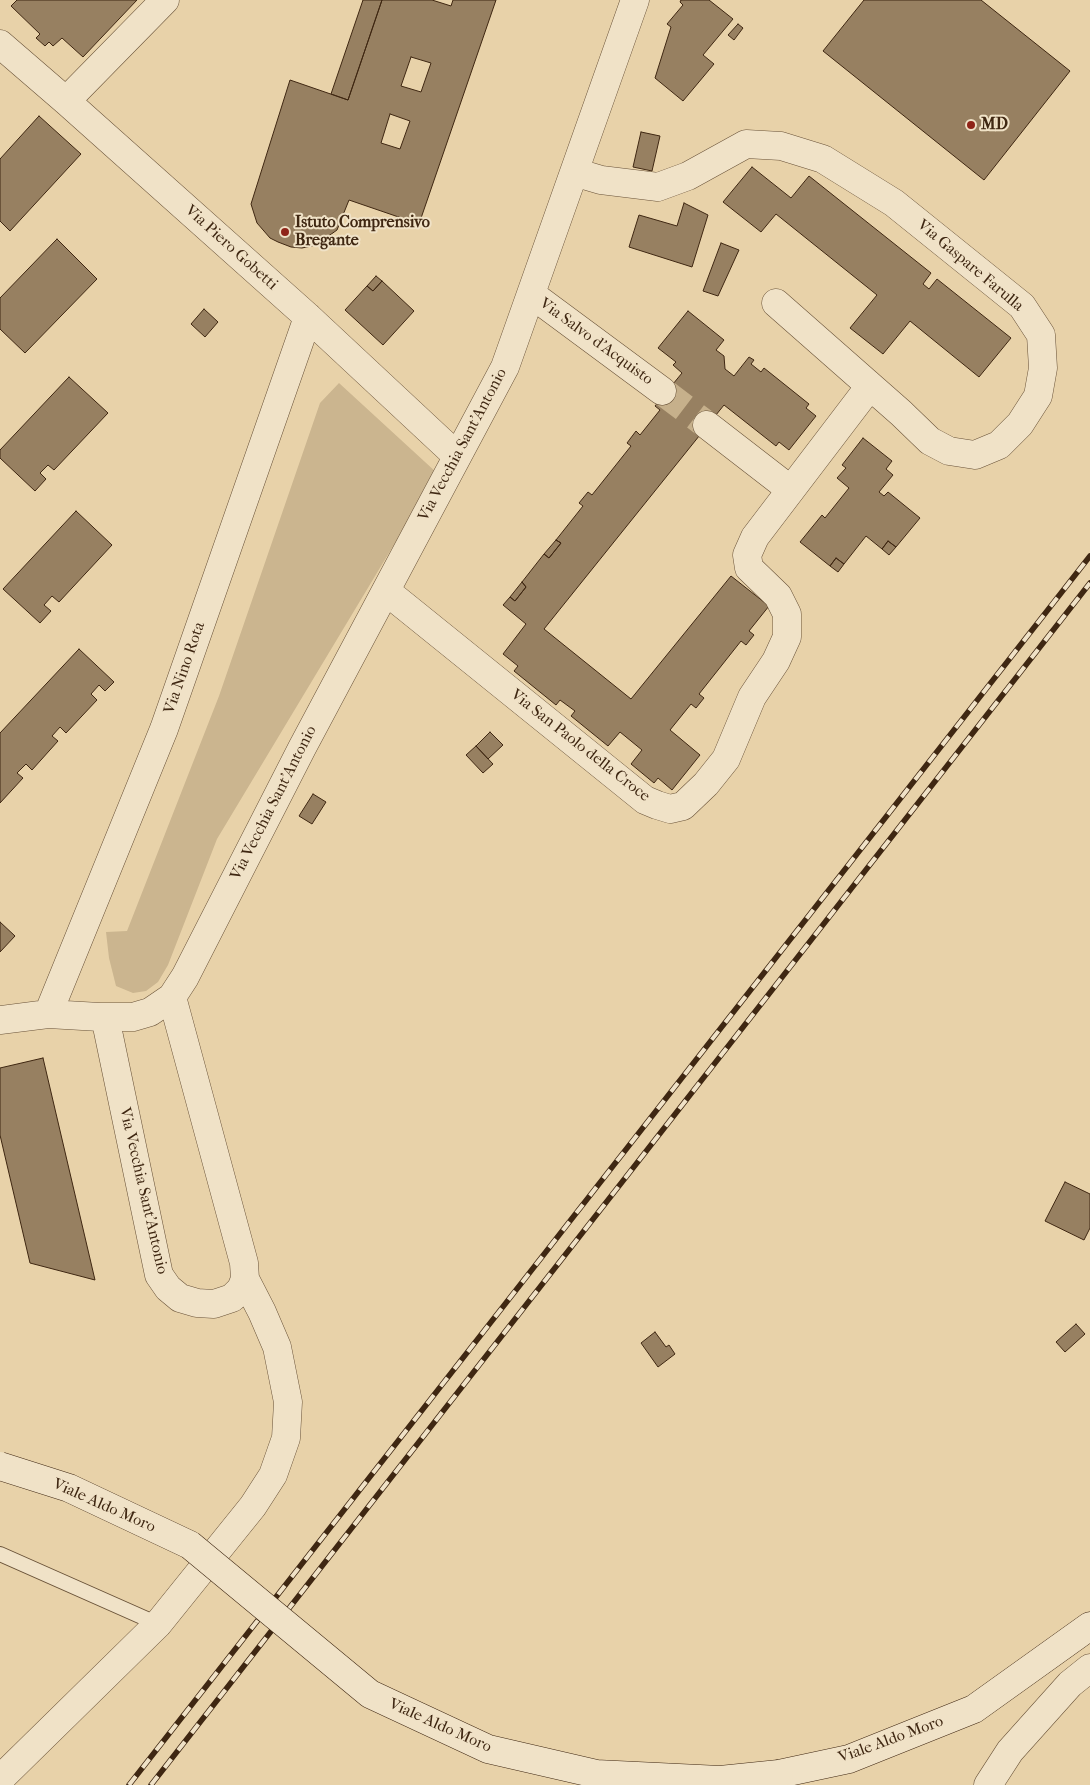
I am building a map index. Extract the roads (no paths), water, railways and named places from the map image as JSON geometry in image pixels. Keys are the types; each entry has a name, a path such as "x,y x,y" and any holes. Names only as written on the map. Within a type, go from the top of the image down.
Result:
{"street":[{"path":"66,101 165,0"},
{"name":"Via Vecchia Sant'Antonio","path":"172,997 185,977 298,757 505,367 636,0"},
{"name":"Via Piero Gobetti","path":"0,44 308,317 457,456"},
{"name":"Via Gaspare Farulla","path":"574,172 601,180 658,187 688,176 746,144 781,146 823,159 894,203 1022,306 1041,335 1043,368 1038,396 1020,424 999,445 975,455 949,451 930,441 776,303"},
{"name":"Via Salvo d'Acquisto","path":"531,294 662,391"},
{"name":"Via Nino Rota","path":"48,1014 164,729 308,317"},
{"path":"707,425 791,490 870,386"},
{"name":"Via San Paolo della Croce","path":"386,591 645,800 670,809 683,806 706,784 726,759 752,697 776,661 787,637 787,614 778,596 749,568 747,555 755,537 791,490"},
{"path":"0,1020 48,1014 132,1017 150,1012 172,997 244,1263 244,1279 262,1312 277,1347 288,1402 286,1438 272,1475 253,1506 158,1624 0,1779"},
{"name":"Via Vecchia Sant'Antonio","path":"105,1017 159,1275 168,1288 180,1298 197,1303 214,1304 232,1298 241,1289 244,1279"},
{"name":"Viale Aldo Moro","path":"0,1466 69,1488 190,1545 370,1694 488,1749 596,1774 720,1780 779,1774 848,1759 974,1709 1090,1626"},
{"path":"988,1785 1010,1751 1070,1684 1090,1668"}],"lane":[{"path":"0,1554 158,1624"}],"tunnel":[{"path":"662,391 707,425"}],"railway":[{"path":"129,1785 1090,556"},
{"path":"151,1785 1090,583"}],"place":[{"name":"MD","path":"971,125"},
{"name":"Istuto Comprensivo Bregante","path":"285,232"}]}
